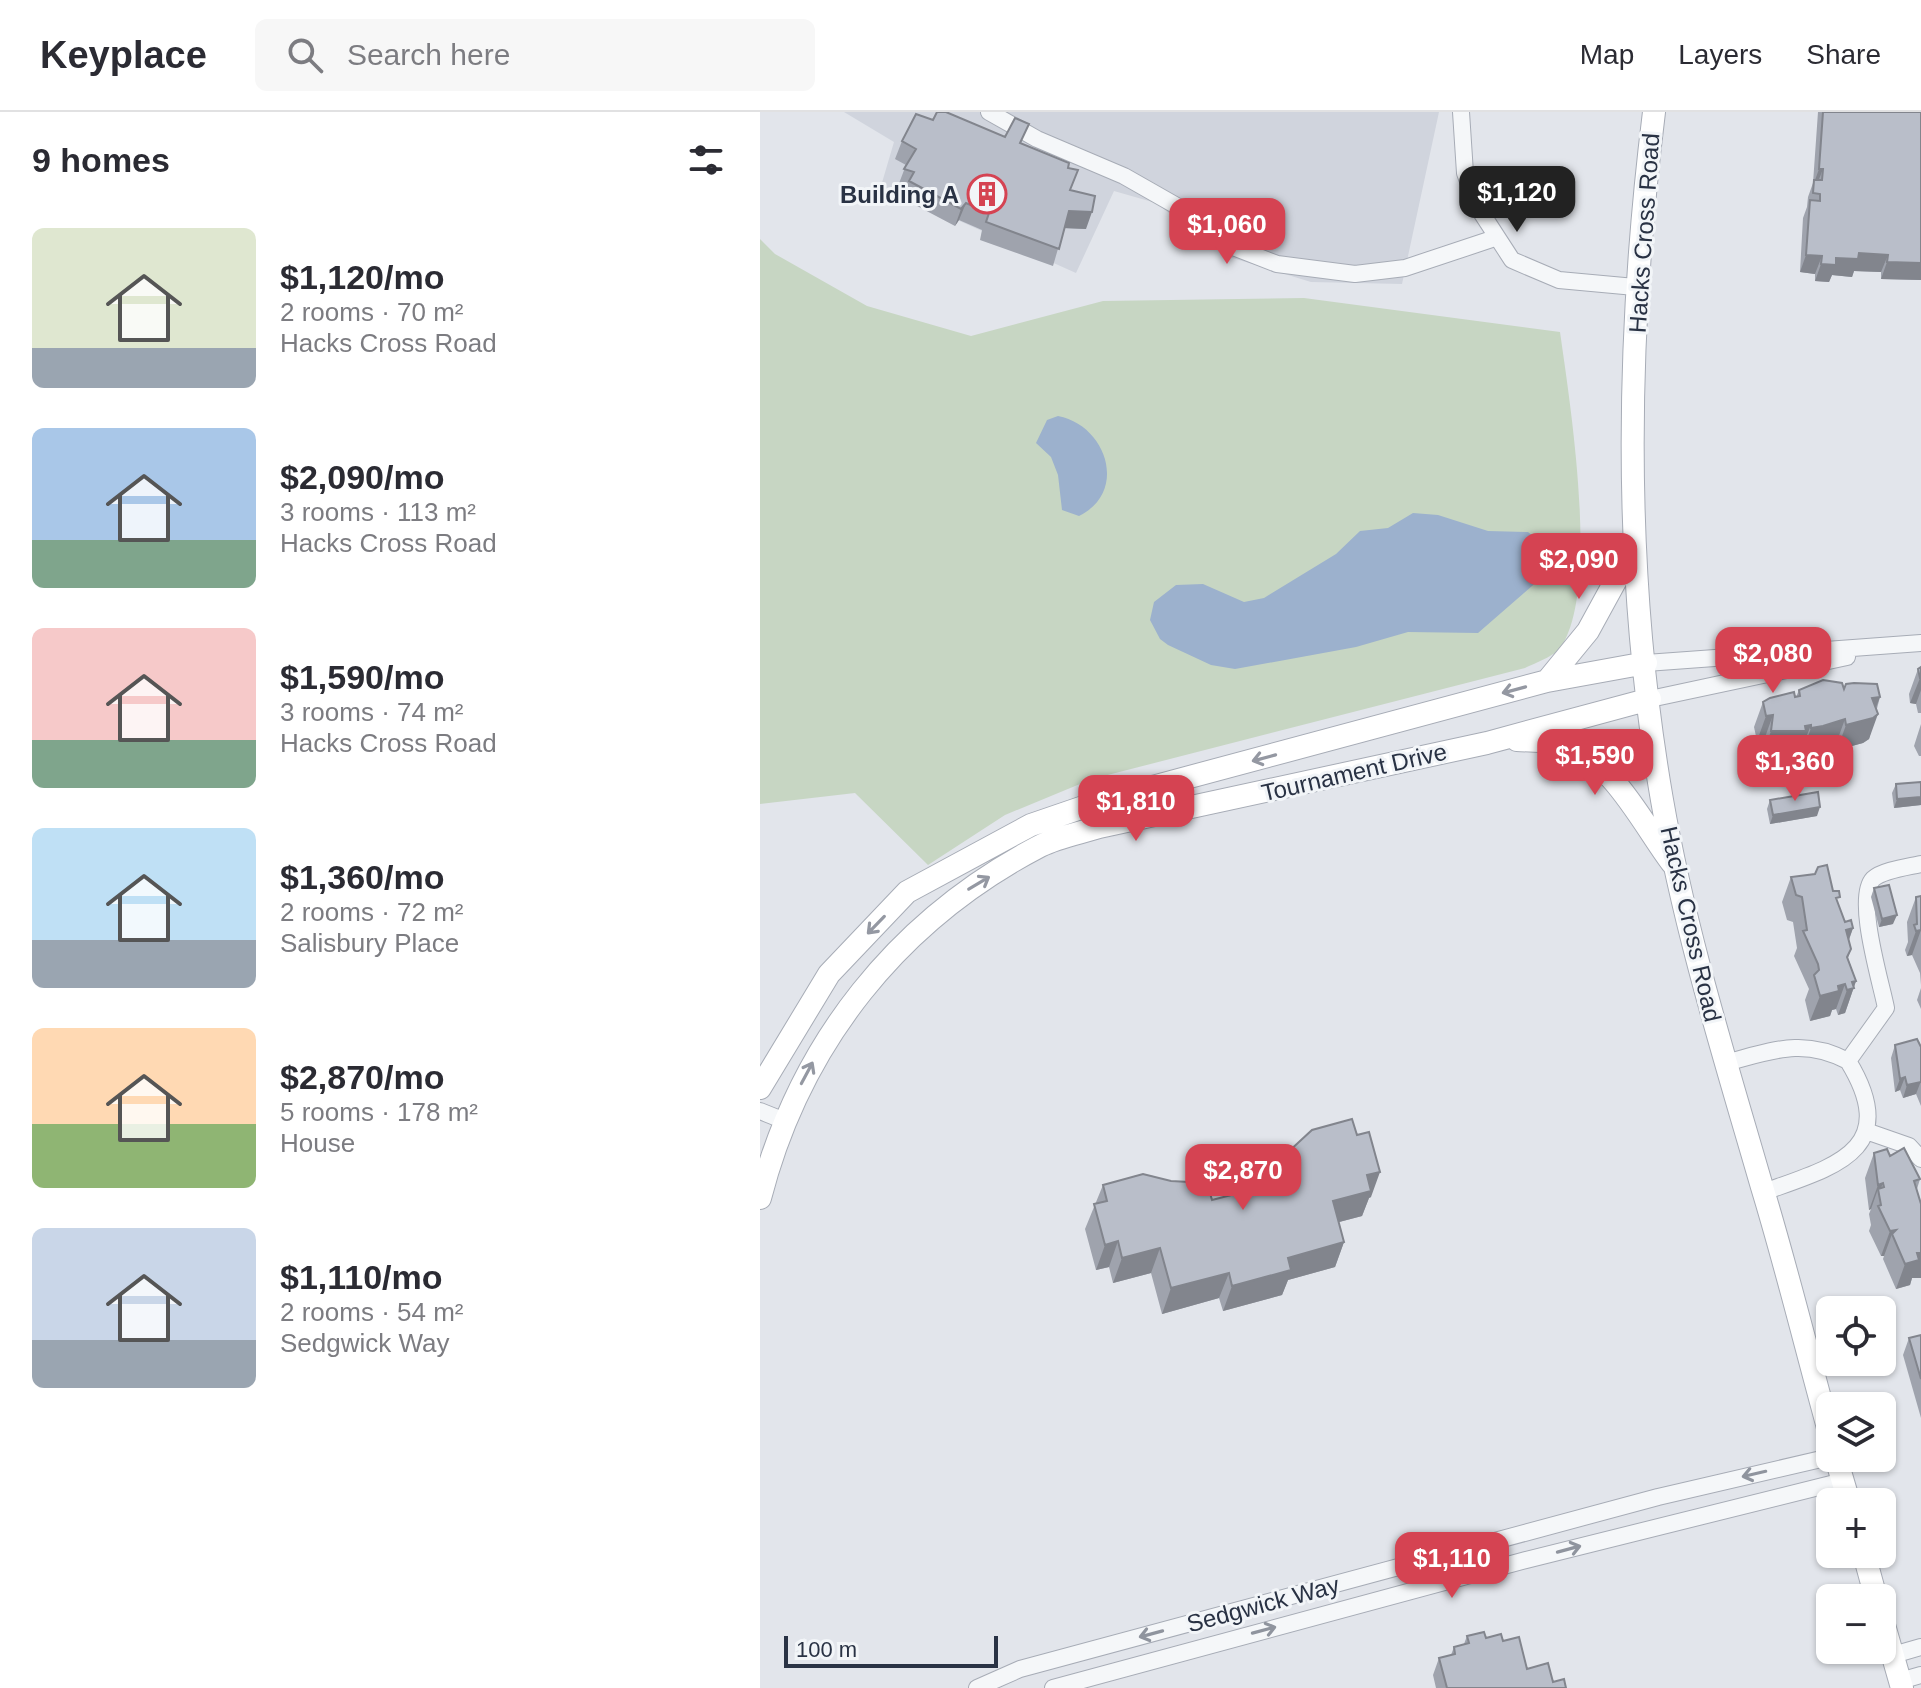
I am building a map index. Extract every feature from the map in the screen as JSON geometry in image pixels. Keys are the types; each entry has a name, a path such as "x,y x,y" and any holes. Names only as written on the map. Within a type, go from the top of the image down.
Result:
{"street":[{"path":"989,112 1037,139 1124,176 1182,209 1228,245 1277,264 1355,274 1392,270 1495,238"},
{"path":"1461,112 1465,173 1477,206 1512,260 1559,280 1635,287"},
{"name":"Hacks Cross Road","path":"1654,112 1635,287 1636,530 1646,663 1662,800 1725,1063 1818,1392"},
{"path":"1547,681 1588,631 1608,598 1636,530"},
{"name":"Tournament Drive","path":"760,1198 772,1152 806,1072 857,993 957,896 1043,844 1099,827 1500,739 1650,699 1921,643"},
{"name":"Tournament Drive","path":"760,1088 829,974 907,892 1031,825 1104,800 1547,681 1646,663 1887,648"},
{"path":"1500,739 1560,743 1585,754 1608,776 1677,870"},
{"path":"1848,1061 1886,1008 1866,907 1867,888 1877,876 1921,864"},
{"path":"1725,1063 1789,1047 1814,1046 1848,1061 1864,1096 1868,1115 1866,1131 1856,1151 1846,1160 1764,1192"},
{"path":"760,1111 785,1121"},
{"path":"1866,1131 1909,1146 1921,1159"},
{"name":"Sedgwick Way","path":"977,1688 1020,1669 1658,1497 1816,1460"},
{"name":"Sedgwick Way","path":"1053,1688 1466,1576 1816,1498"},
{"path":"1896,1654 1921,1647"},
{"path":"1896,1660 1908,1681"}],"shaded area":[{"path":"844,112 1439,112 1402,284 1311,282 1226,256 1156,203 1114,191 1076,273 881,186 894,142"}],"green space":[{"path":"760,239 775,254 867,306 971,336 1103,301 1304,298 1560,332 1575,447 1580,540 1579,583 1573,619 1561,647 1525,668 1092,779 1005,815 928,865 855,793 760,804"}],"water":[{"path":"1058,416 1075,422 1089,432 1105,460 1107,476 1104,491 1094,505 1079,516 1062,510 1058,475 1051,457 1036,443 1047,420"},
{"path":"1413,513 1438,515 1488,531 1528,532 1545,546 1548,572 1478,633 1408,632 1356,647 1235,669 1211,665 1168,645 1160,639 1150,620 1154,602 1176,585 1203,584 1244,602 1264,598 1336,554 1360,531 1388,528"}],"building":[{"name":"Building A","path":"937,112 946,112 1005,137 1015,118 1029,124 1020,143 1069,163 1068,168 1078,170 1070,190 1095,196 1092,212 1069,211 1059,249 986,222 989,213 966,203 961,209 909,181 914,172 904,169 916,149 902,141 916,114 933,120"},
{"path":"1823,112 1921,112 1921,263 1887,262 1888,255 1859,253 1858,259 1836,258 1836,265 1821,264 1822,256 1806,255 1810,200 1820,201 1820,194 1813,193 1814,180 1822,180 1823,169 1819,169"},
{"path":"1823,680 1842,683 1844,689 1846,684 1877,684 1880,697 1872,698 1878,714 1846,725 1845,719 1823,726 1805,726 1806,731 1771,731 1773,715 1766,716 1763,702 1794,692 1795,697 1800,696 1799,690"},
{"path":"1921,782 1921,797 1897,799 1896,784"},
{"path":"1818,792 1820,807 1773,815 1770,800"},
{"path":"1827,865 1833,891 1839,891 1840,897 1836,898 1845,922 1851,920 1853,928 1846,930 1851,949 1847,957 1856,981 1852,982 1854,988 1847,990 1845,984 1838,986 1839,991 1820,996 1814,975 1819,970 1818,964 1803,931 1807,930 1802,897 1796,895 1791,877 1815,874 1818,867"},
{"path":"1889,885 1897,915 1882,919 1874,888"},
{"path":"1921,896 1921,930 1916,931 1916,897"},
{"path":"1917,1039 1921,1047 1921,1082 1907,1085 1905,1077 1900,1079 1895,1045"},
{"path":"1352,1119 1357,1135 1369,1132 1380,1172 1367,1175 1371,1191 1333,1201 1344,1242 1288,1258 1291,1270 1232,1286 1229,1273 1171,1288 1160,1248 1122,1258 1118,1241 1105,1245 1094,1204 1107,1201 1103,1185 1143,1174 1171,1181 1207,1183 1212,1200 1266,1186 1262,1168 1286,1154 1312,1130"},
{"path":"1904,1148 1920,1179 1914,1181 1921,1204 1921,1253 1917,1253 1919,1260 1905,1264 1892,1234 1896,1230 1890,1231 1878,1206 1881,1205 1878,1189 1884,1187 1883,1183 1878,1185 1874,1153 1887,1149 1890,1156"},
{"path":"1921,1335 1921,1379 1909,1338"},
{"path":"1484,1632 1486,1638 1501,1634 1503,1641 1519,1637 1527,1669 1548,1663 1553,1682 1564,1679 1566,1688 1447,1688 1439,1658 1455,1654 1454,1647 1469,1643 1467,1636"}],"place":[{"name":"Building A","path":"987,194"}]}
